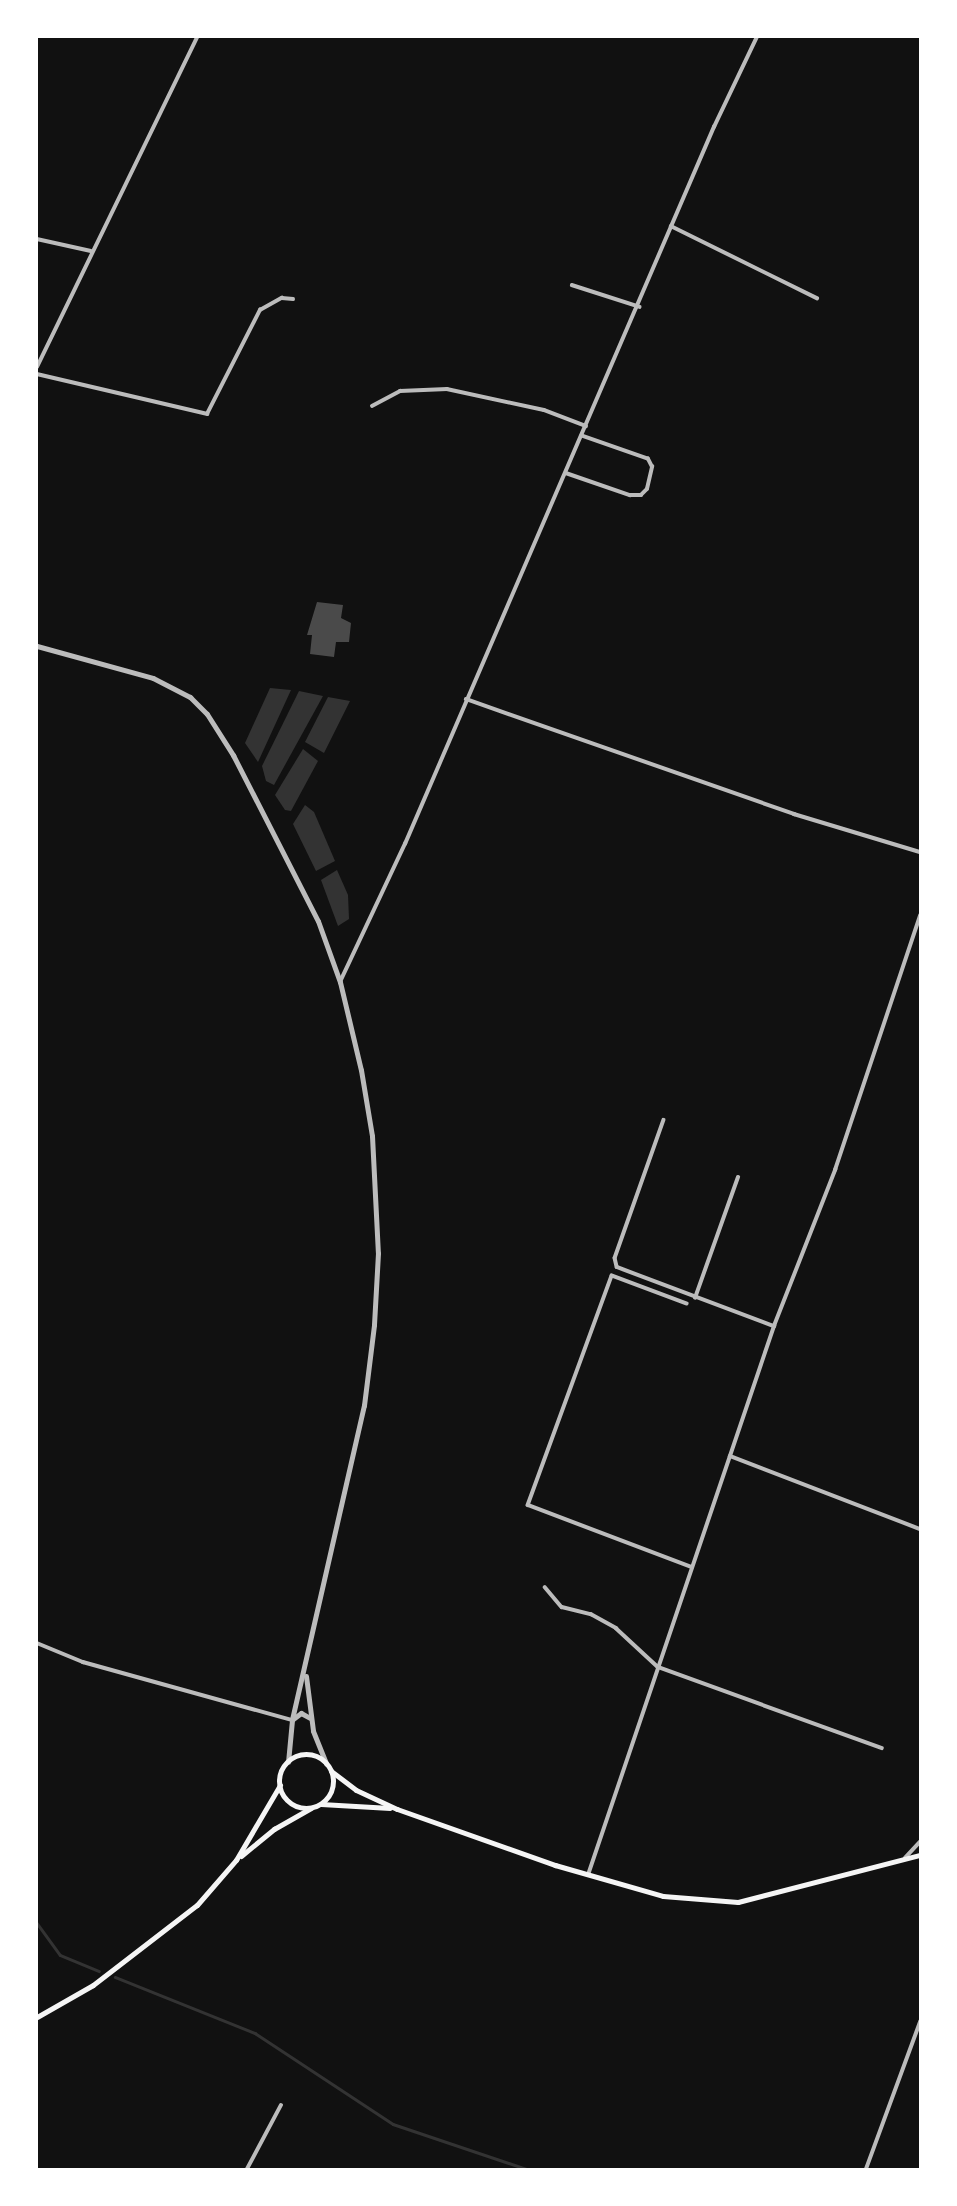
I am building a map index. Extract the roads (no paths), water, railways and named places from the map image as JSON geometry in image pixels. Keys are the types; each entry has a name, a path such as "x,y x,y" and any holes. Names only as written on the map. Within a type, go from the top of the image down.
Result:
{"main road":[{"path":"236,1860 280,1785 288,1762 311,1755 326,1763 331,1771 356,1790 397,1809 588,1875 663,1896 738,1902 920,1855"},
{"path":"37,2017 93,1985 197,1905 236,1860 274,1829 321,1804 332,1789 331,1771"},
{"path":"280,1785 288,1801 313,1808"},
{"path":"321,1804 397,1809"}],"street":[{"path":"37,367 197,37"},
{"path":"340,982 640,307 671,226 757,37"},
{"path":"671,226 817,298"},
{"path":"37,239 91,251"},
{"path":"572,285 640,307"},
{"path":"37,374 207,414 260,310 282,298 293,299"},
{"path":"372,406 401,391 447,389 544,410 586,426"},
{"path":"566,473 630,495 641,495 647,489 652,467 643,454 582,436"},
{"path":"37,646 153,678 179,690 202,708 233,755 287,857 318,920 340,982 372,1136 378,1253 364,1405 306,1673 292,1720 288,1762"},
{"path":"466,699 794,814 920,852"},
{"path":"588,1875 774,1326 835,1170 920,916"},
{"path":"664,1120 615,1262 626,1273 774,1326"},
{"path":"695,1298 738,1177"},
{"path":"687,1304 611,1276 528,1505 692,1567"},
{"path":"730,1456 920,1530"},
{"path":"544,1587 562,1607 592,1614 615,1628 658,1667 882,1748"},
{"path":"37,1643 83,1662 292,1720"},
{"path":"306,1673 310,1718 326,1763"},
{"path":"292,1720 301,1713 310,1718"},
{"path":"904,1860 920,1842"},
{"path":"866,2169 920,2022"},
{"path":"247,2169 281,2105"}],"waterway":[{"path":"37,1923 60,1955 99,1971"},
{"path":"115,1977 255,2033 393,2124 527,2169"}]}
